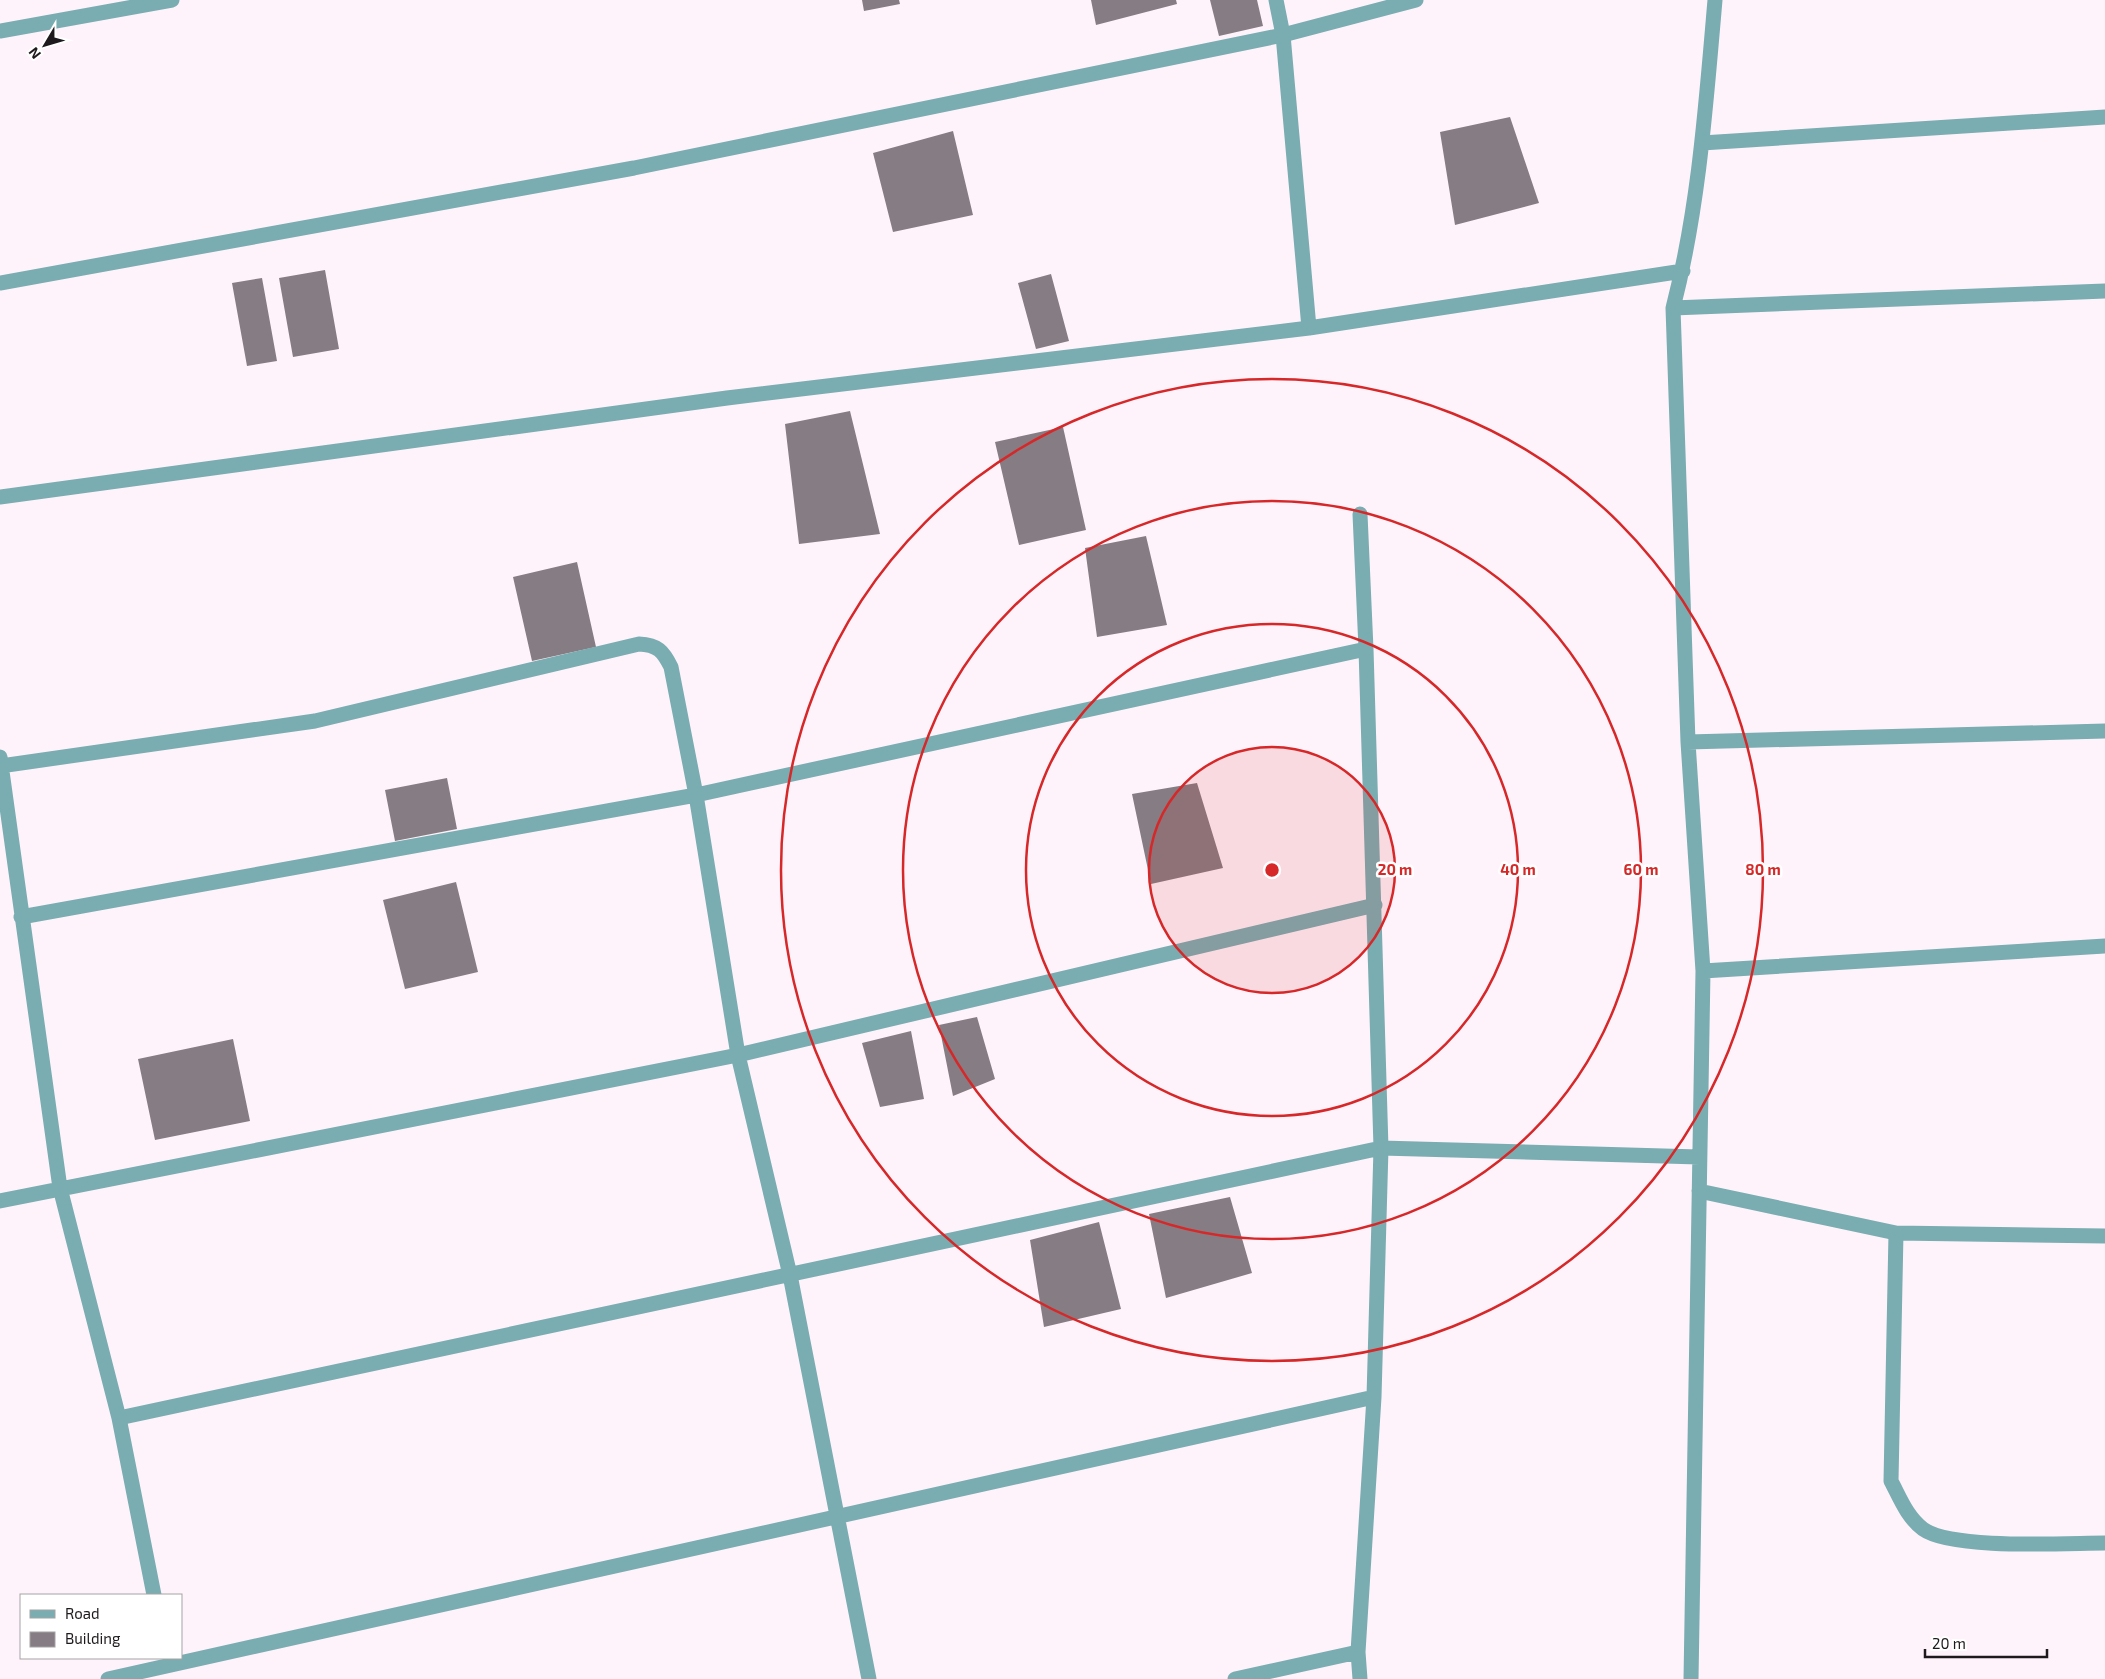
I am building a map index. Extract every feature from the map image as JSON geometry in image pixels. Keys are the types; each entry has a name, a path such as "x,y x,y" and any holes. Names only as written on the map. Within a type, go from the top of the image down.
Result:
{"street":[{"path":"0,31 172,0"},
{"path":"1276,0 1283,36 1309,328"},
{"path":"0,283 634,168 1283,36 1416,0"},
{"path":"1691,1679 1703,971 1688,742 1673,308 1683,271 1702,142 1715,0"},
{"path":"1702,142 2105,117"},
{"path":"0,497 727,398 1309,328 1683,271"},
{"path":"1673,308 2105,291"},
{"path":"1360,514 1375,905 1381,1148 1374,1397 1358,1652 1360,1679"},
{"path":"0,766 315,721 639,644 651,645 664,653 671,667 696,795 738,1055 790,1275 869,1679"},
{"path":"21,917 696,795 1366,650"},
{"path":"1688,742 2105,731"},
{"path":"0,757 60,1188 119,1418 154,1594"},
{"path":"0,1201 738,1055 1375,905"},
{"path":"1703,971 2105,946"},
{"path":"119,1418 1381,1148 1699,1157"},
{"path":"1699,1191 1896,1233 2105,1236"},
{"path":"1896,1233 1891,1481 1908,1514 1924,1529 1950,1539 1973,1542 2105,1543"},
{"path":"108,1679 168,1668 837,1516 1374,1397"},
{"path":"1235,1679 1358,1652"}],"building":[{"path":"862,0 899,0 900,4 864,11"},
{"path":"1091,0 1176,0 1177,4 1096,25"},
{"path":"1210,0 1257,0 1263,26 1219,36"},
{"path":"1510,117 1539,203 1455,225 1440,132"},
{"path":"953,131 973,215 893,232 873,153"},
{"path":"325,270 339,349 293,357 279,278"},
{"path":"1051,274 1069,341 1036,349 1018,283"},
{"path":"262,278 277,361 247,366 232,283"},
{"path":"850,411 880,534 799,544 785,424"},
{"path":"1063,427 1086,530 1019,545 995,442"},
{"path":"1146,536 1167,625 1097,637 1085,548"},
{"path":"577,562 596,647 532,661 513,577"},
{"path":"447,778 457,829 395,841 385,790"},
{"path":"1197,783 1223,868 1151,884 1132,794"},
{"path":"456,882 478,972 405,989 383,900"},
{"path":"977,1017 995,1079 953,1096 939,1025"},
{"path":"911,1031 924,1099 880,1107 862,1043"},
{"path":"233,1039 250,1121 155,1140 138,1059"},
{"path":"1230,1197 1252,1273 1166,1298 1149,1214"},
{"path":"1099,1222 1121,1309 1044,1327 1030,1240"}]}
